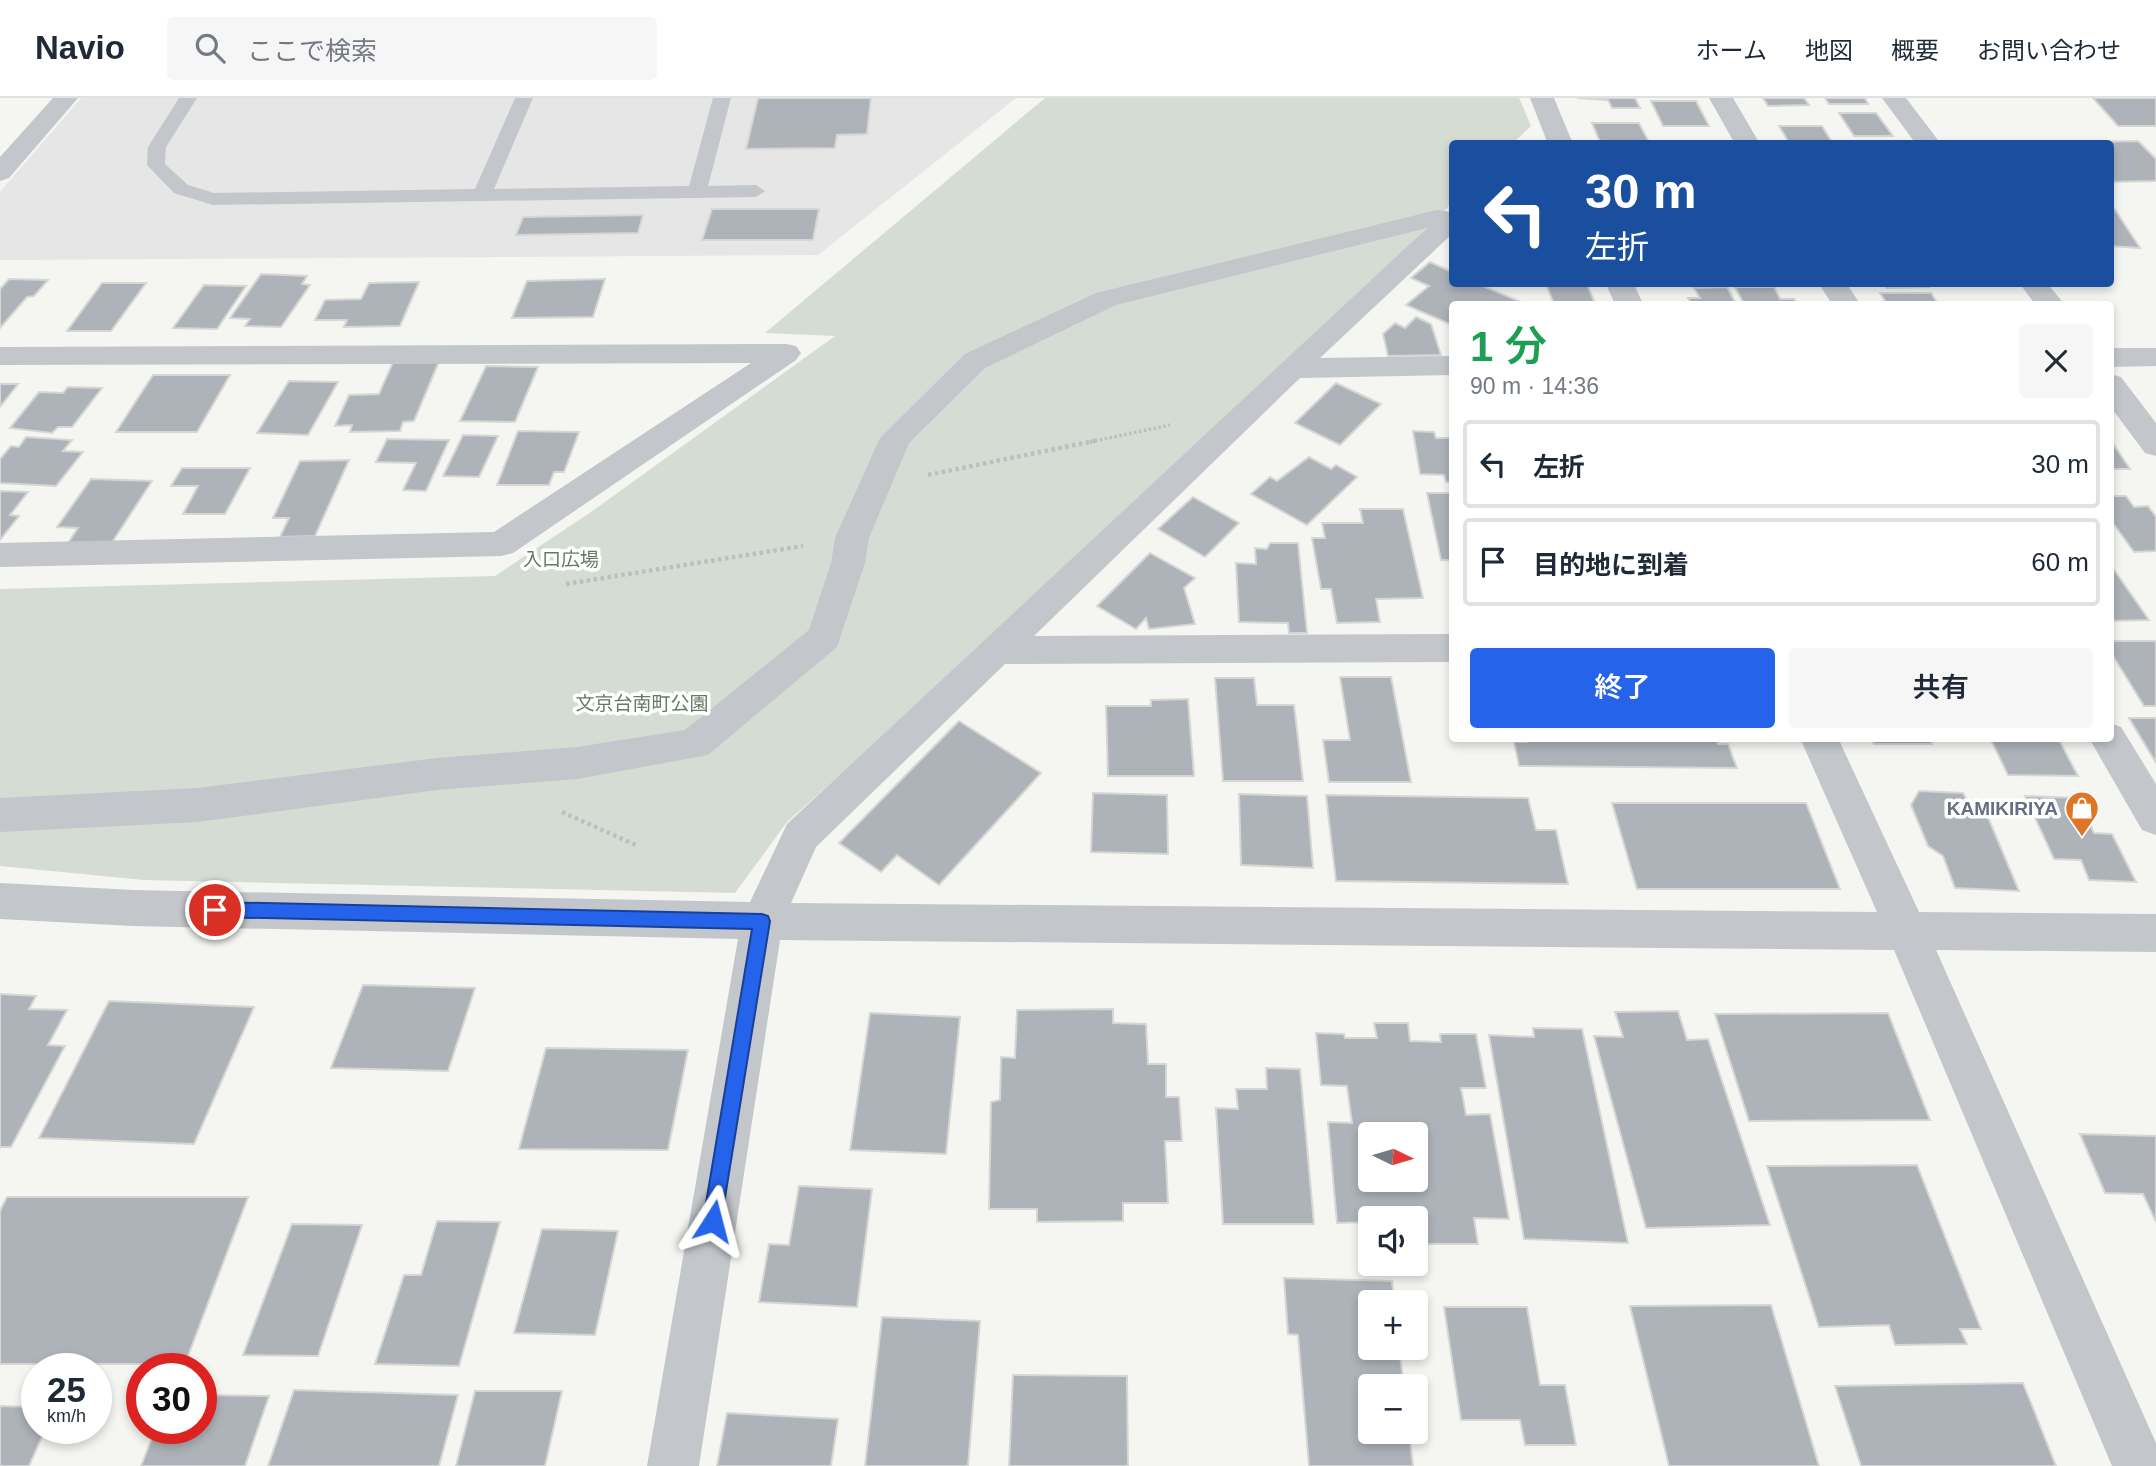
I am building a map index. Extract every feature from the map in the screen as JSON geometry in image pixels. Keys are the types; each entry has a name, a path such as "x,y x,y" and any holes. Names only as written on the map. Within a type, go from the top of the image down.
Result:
{"street":[{"path":"0,173 66,98"},
{"path":"1542,98 1558,135"},
{"path":"1721,98 1746,140"},
{"path":"1894,98 1926,140"},
{"path":"673,1466 762,921 801,835 1445,219"},
{"path":"0,815 197,805 437,774 577,763 695,744 824,637 848,563 852,538 895,438 975,361 1106,299 1445,219"},
{"path":"2036,287 2048,301"},
{"path":"0,356 786,353 501,544 0,555"},
{"path":"2114,358 2156,357"},
{"path":"1292,368 1449,366"},
{"path":"2114,389 2156,445"},
{"path":"996,650 1449,648"},
{"path":"1821,742 1907,932 2139,1466"},
{"path":"2110,742 2156,818"},
{"path":"0,901 133,908 762,921 2156,933"}],"lane":[{"path":"188,98 157,147 156,165 181,189 213,199 756,191"},
{"path":"482,195 524,98"},
{"path":"697,191 722,98"}],"path":[{"path":"876,485 1181,423"},
{"path":"566,584 852,538"}],"shaded area":[{"path":"81,98 1016,98 818,255 0,260 0,192"}],"green space":[{"name":"文京台南町公園","path":"1045,98 1519,98 1531,126 1516,140 1449,140 1449,206 1319,333 984,647 787,822 735,893 144,880 0,866 0,589 495,576 591,512 835,336 765,333"}],"building":[{"path":"758,98 871,98 867,134 837,135 835,148 746,149"},
{"path":"1577,98 1635,98 1640,108 1612,108 1608,100"},
{"path":"1763,98 1804,98 1809,105 1768,106"},
{"path":"1825,98 1865,98 1868,104 1829,104"},
{"path":"2093,98 2156,98 2156,126 2118,126"},
{"path":"1651,101 1696,101 1709,126 1663,126"},
{"path":"1839,113 1876,113 1893,136 1854,136"},
{"path":"1592,123 1639,123 1648,140 1599,140"},
{"path":"1779,126 1822,126 1831,140 1788,140"},
{"path":"2114,141 2138,141 2156,159 2156,181 2114,182"},
{"path":"2114,208 2140,248 2114,246"},
{"path":"712,209 819,209 813,240 702,240"},
{"path":"643,215 638,233 516,235 523,217"},
{"path":"1430,262 1449,271 1449,287 1485,287 1519,301 1449,301 1449,324 1406,305 1429,286 1411,278"},
{"path":"261,274 307,276 302,284 310,285 281,327 245,326 250,319 230,318"},
{"path":"9,279 48,280 34,296 27,297 0,328 0,289"},
{"path":"605,279 593,317 512,318 527,281"},
{"path":"419,282 400,326 344,327 347,320 315,320 325,300 361,299 369,283"},
{"path":"102,283 146,283 111,331 67,331"},
{"path":"204,285 246,286 217,329 173,328"},
{"path":"1547,287 1588,287 1594,301 1553,301"},
{"path":"1727,287 1734,301 1690,301 1688,298 1700,298 1694,288"},
{"path":"1735,287 1774,287 1780,299 1796,301 1742,301"},
{"path":"1880,293 1931,293 1936,301 1885,301"},
{"path":"1416,317 1431,324 1441,355 1388,356 1383,334 1395,323 1405,328"},
{"path":"440,359 414,421 403,422 400,431 350,432 352,425 335,426 349,395 379,394 394,360"},
{"path":"486,366 538,367 515,422 460,421"},
{"path":"153,375 230,375 197,432 116,432"},
{"path":"289,381 338,382 308,435 257,433"},
{"path":"1336,383 1381,404 1340,445 1295,423"},
{"path":"0,384 18,384 0,407"},
{"path":"68,387 102,388 72,427 58,427 52,433 10,428 39,392 63,393"},
{"path":"518,431 579,432 564,472 554,472 549,485 497,485"},
{"path":"1413,431 1434,432 1436,438 1449,438 1449,482 1446,482 1444,475 1420,474"},
{"path":"463,435 498,436 479,477 443,476"},
{"path":"26,437 72,440 63,451 83,452 56,486 0,483 0,459 11,446 19,447"},
{"path":"387,439 449,440 426,491 403,490 416,463 376,462"},
{"path":"2114,445 2130,469 2114,469"},
{"path":"1309,457 1331,469 1336,465 1357,477 1307,525 1251,494 1270,477 1277,481"},
{"path":"349,460 315,536 280,537 289,518 273,518 300,461"},
{"path":"182,468 250,468 225,514 183,514 198,486 171,486"},
{"path":"91,479 152,481 109,547 66,546 78,528 57,527"},
{"path":"0,491 28,492 10,515 19,516 0,540"},
{"path":"1427,493 1449,493 1449,560 1441,560"},
{"path":"2114,496 2126,496 2134,507 2148,506 2156,517 2156,551 2134,552 2114,524"},
{"path":"1193,497 1239,523 1205,557 1158,529"},
{"path":"1360,509 1403,509 1423,598 1376,599 1380,622 1337,623 1331,589 1321,589 1312,538 1325,538 1322,523 1363,523"},
{"path":"1270,543 1298,543 1307,633 1289,633 1288,623 1239,622 1236,563 1256,564 1255,548 1267,549"},
{"path":"1150,553 1195,578 1184,588 1195,624 1149,629 1146,618 1136,629 1097,606"},
{"path":"2114,570 2149,620 2114,621"},
{"path":"2114,641 2156,641 2156,706 2144,706 2114,657"},
{"path":"1340,677 1391,677 1411,782 1329,782 1323,740 1350,740"},
{"path":"1215,678 1254,678 1257,705 1294,705 1303,781 1223,781"},
{"path":"1188,699 1194,776 1108,776 1106,706 1151,706 1151,700"},
{"path":"2129,718 2156,718 2156,763"},
{"path":"959,721 1041,773 939,885 897,855 881,872 839,843"},
{"path":"1514,742 1717,742 1728,744 1737,768 1519,766"},
{"path":"1873,742 1932,744 1874,744"},
{"path":"1992,742 2060,742 2078,776 2008,775"},
{"path":"1919,791 1963,793 1968,802 1982,803 2019,891 1955,888 1943,856 1928,846 1911,805"},
{"path":"1093,793 1167,795 1168,854 1091,852"},
{"path":"1239,794 1307,796 1313,868 1241,865"},
{"path":"1326,795 1528,798 1536,830 1556,830 1568,884 1336,881"},
{"path":"2025,796 2078,798 2094,833 2112,834 2136,882 2089,880 2081,860 2054,859"},
{"path":"1612,803 1806,803 1840,889 1637,889"},
{"path":"363,985 475,988 448,1071 331,1068"},
{"path":"0,994 36,996 29,1009 67,1010 48,1045 65,1046 11,1147 0,1147"},
{"path":"109,1001 254,1007 194,1144 39,1138"},
{"path":"1113,1009 1113,1023 1146,1024 1148,1064 1166,1064 1166,1097 1179,1097 1182,1141 1165,1141 1168,1203 1123,1203 1123,1221 1037,1222 1037,1209 989,1209 991,1102 1000,1100 1001,1057 1015,1058 1017,1010"},
{"path":"1678,1011 1687,1040 1708,1039 1770,1225 1646,1228 1594,1036 1623,1037 1615,1012"},
{"path":"870,1013 960,1017 946,1154 850,1150"},
{"path":"1888,1013 1930,1120 1749,1121 1715,1014"},
{"path":"1374,1023 1408,1023 1410,1041 1441,1042 1440,1034 1476,1034 1486,1088 1461,1088 1466,1115 1490,1114 1509,1219 1474,1218 1478,1244 1428,1244 1428,1206 1358,1206 1358,1222 1337,1223 1328,1122 1352,1123 1347,1086 1321,1085 1316,1033 1344,1034 1345,1038 1377,1038"},
{"path":"1533,1028 1582,1029 1628,1243 1524,1239 1489,1035 1534,1037"},
{"path":"546,1048 688,1050 668,1150 519,1149"},
{"path":"1266,1068 1300,1069 1314,1224 1223,1224 1216,1108 1238,1109 1236,1089 1267,1089"},
{"path":"2080,1134 2156,1136 2156,1222 2143,1194 2105,1193"},
{"path":"1917,1165 1981,1329 1960,1329 1967,1344 1895,1345 1889,1325 1819,1327 1767,1166"},
{"path":"799,1186 872,1189 857,1307 759,1302 769,1244 789,1245"},
{"path":"7,1197 248,1197 189,1353 126,1353 126,1364 112,1364 112,1353 21,1353 21,1364 0,1364 0,1211"},
{"path":"437,1221 500,1222 459,1366 375,1364 404,1275 421,1275"},
{"path":"292,1224 362,1225 318,1356 243,1355"},
{"path":"542,1229 618,1231 595,1335 514,1333"},
{"path":"1284,1278 1392,1281 1393,1290 1358,1290 1358,1360 1401,1360 1402,1374 1358,1374 1358,1444 1410,1444 1413,1466 1309,1466 1298,1335 1288,1334"},
{"path":"1771,1305 1819,1466 1669,1466 1630,1306"},
{"path":"1444,1307 1527,1307 1540,1385 1565,1385 1576,1445 1525,1445 1520,1420 1461,1420"},
{"path":"882,1317 980,1321 968,1466 865,1466"},
{"path":"1013,1375 1127,1376 1128,1466 1009,1466"},
{"path":"2023,1383 2056,1466 1861,1466 1835,1386"},
{"path":"294,1390 458,1395 439,1466 268,1466"},
{"path":"475,1391 562,1391 545,1466 456,1466"},
{"path":"217,1395 269,1396 245,1466 141,1466 150,1444 217,1444"},
{"path":"0,1406 21,1407 21,1444 39,1444 29,1466 0,1466"},
{"path":"727,1413 838,1419 831,1466 717,1466"}],"place":[{"name":"KAMIKIRIYA","path":"2082,838"}],"route":[{"path":"215,910 762,921 713,1221"}],"park label":[{"name":"入口広場","path":"561,559"}]}
